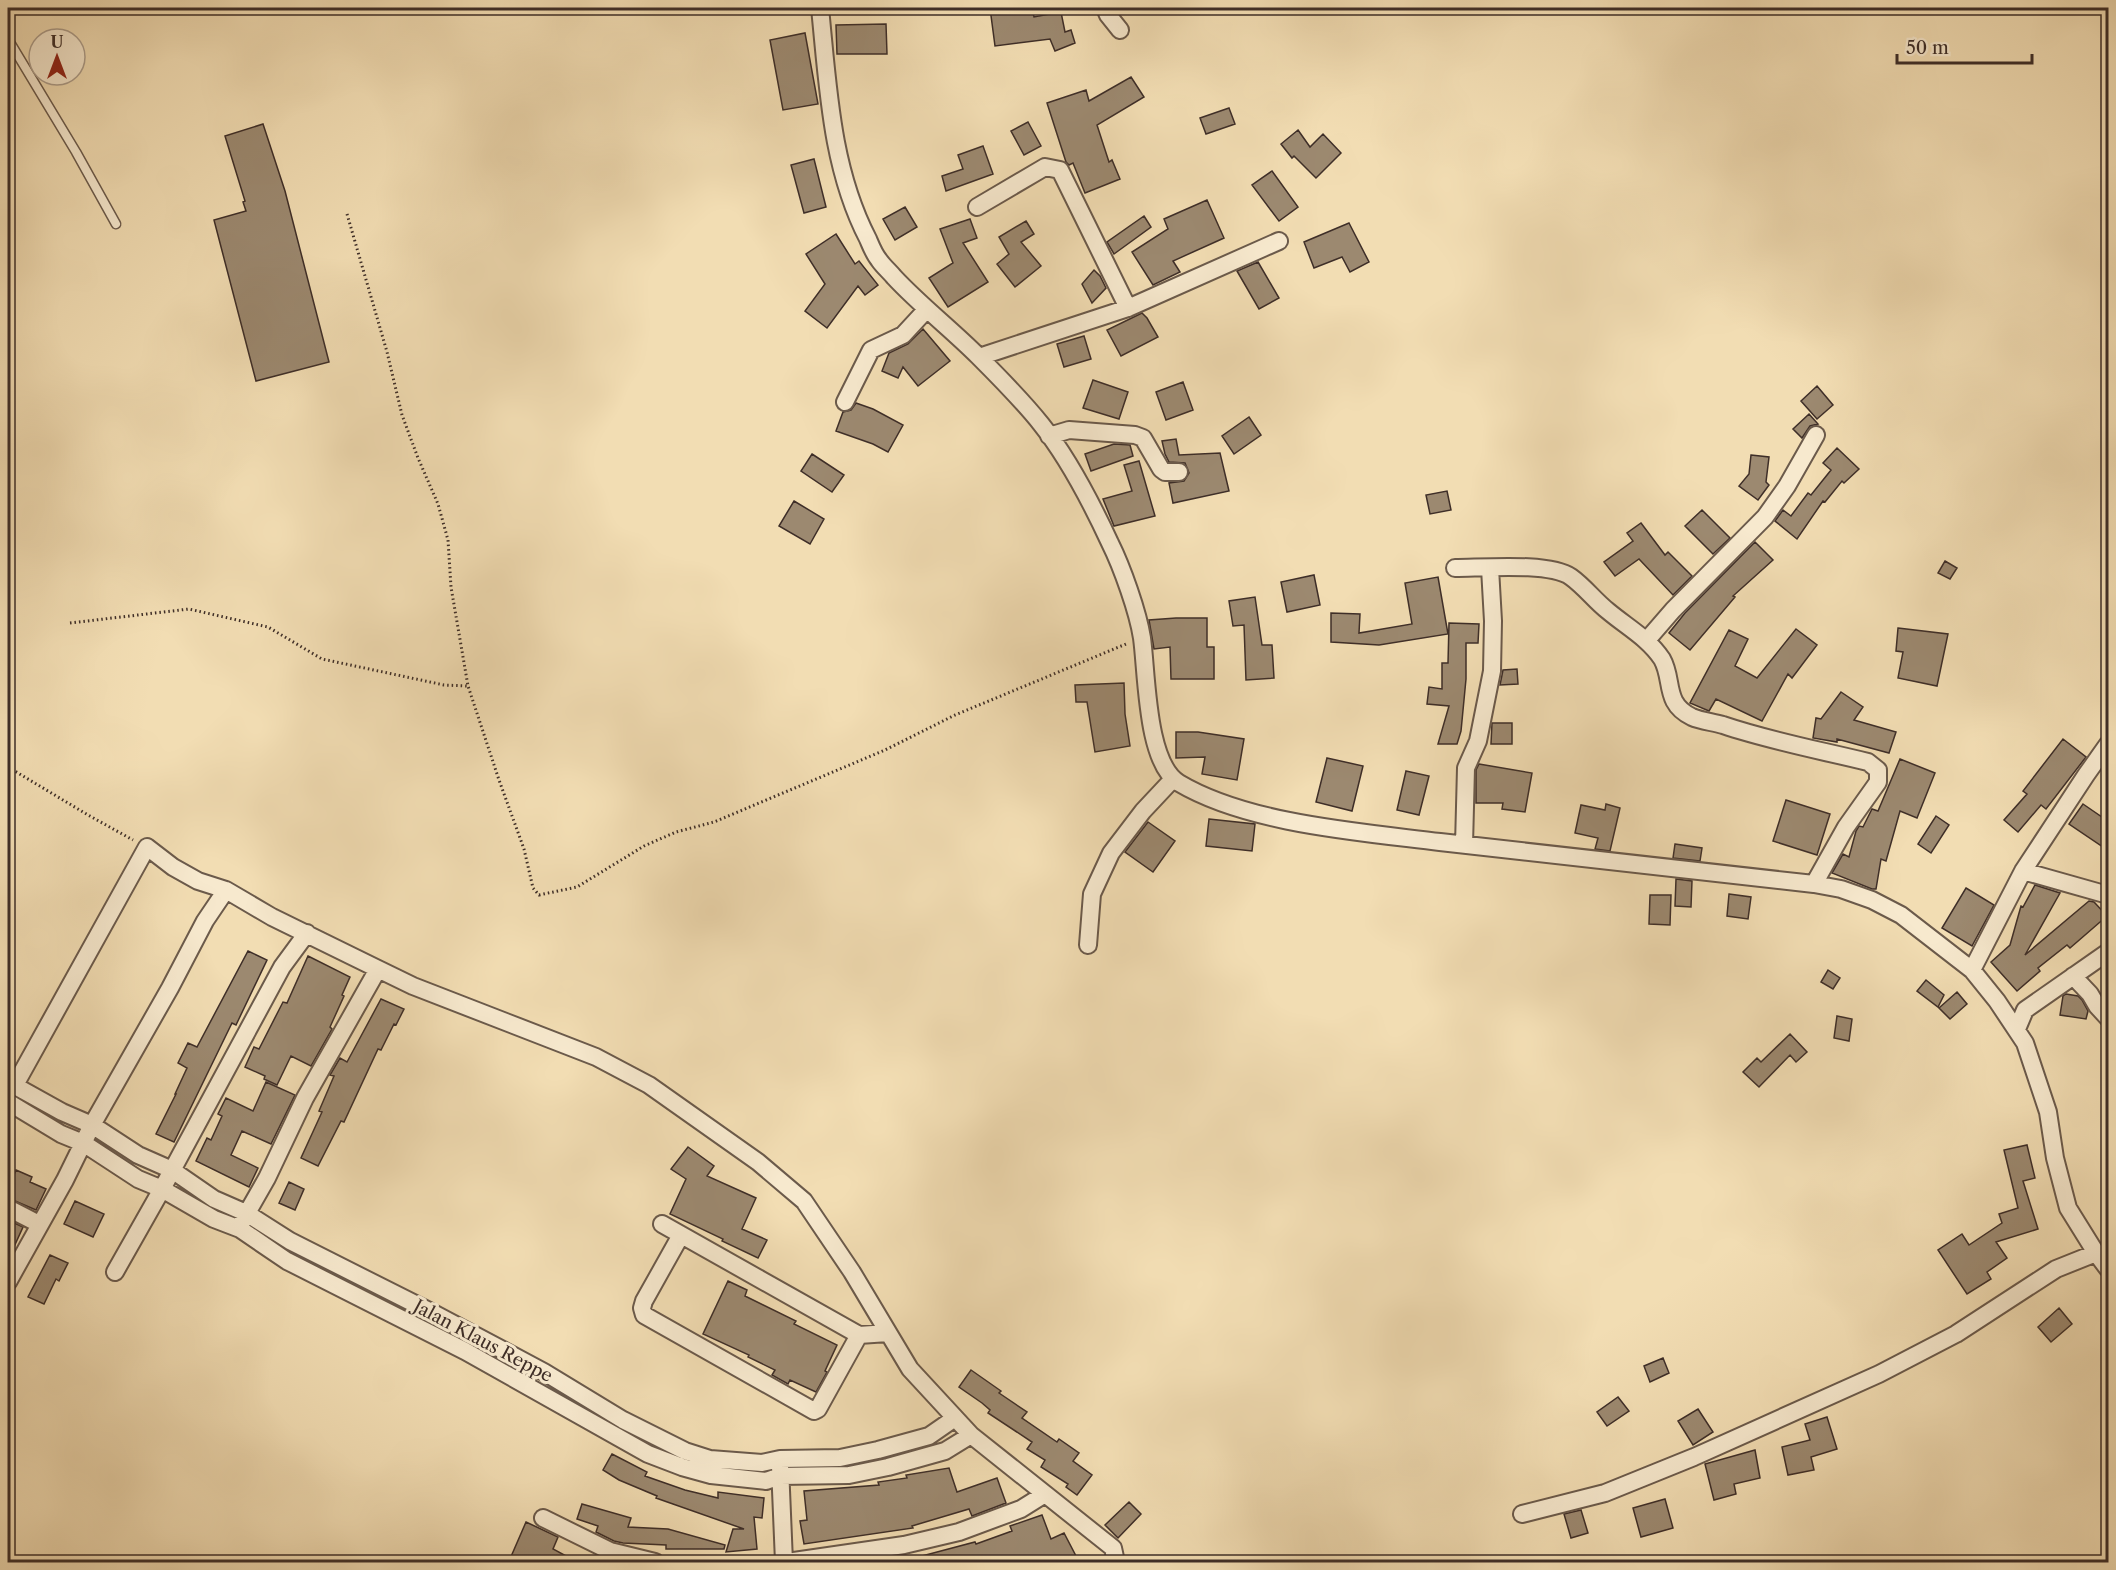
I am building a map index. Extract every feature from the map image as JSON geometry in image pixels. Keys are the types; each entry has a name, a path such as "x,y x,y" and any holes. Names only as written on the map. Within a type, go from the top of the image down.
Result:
{"street":[{"path":"820,8 836,140 849,196 879,260 979,357 1041,424 1067,461 1112,546 1136,612 1142,636 1147,691 1158,754 1173,779 1191,789 1251,813 1346,830 1464,845 1814,884 1872,900 1901,915 1972,970 2017,1029 2025,1044 2048,1112 2055,1158 2068,1208 2096,1253 2109,1269"},
{"path":"1105,8 1120,30"},
{"path":"977,207 1045,167 1060,170 1128,308"},
{"path":"979,357 1128,308 1279,241"},
{"path":"845,402 871,350 903,335 927,309"},
{"path":"1049,436 1069,430 1135,435 1143,438 1161,469 1165,472 1179,472"},
{"path":"1647,640 1673,610 1765,517 1787,486 1816,435"},
{"path":"1455,568 1535,568 1554,570 1570,576 1606,610 1647,640 1668,671 1671,694 1678,706 1691,716 1763,738 1868,762 1878,770 1878,782 1846,827 1814,884"},
{"path":"1464,845 1466,768 1478,741 1492,671 1493,621 1490,568"},
{"path":"1972,970 2023,871 2109,744"},
{"path":"1088,945 1092,894 1111,853 1143,811 1173,779"},
{"path":"11,1084 147,847 198,881 226,890 272,916 413,986 596,1057 649,1085 758,1162 804,1201 852,1272 910,1369 971,1435 1113,1548 1116,1563"},
{"path":"2023,871 2109,895"},
{"path":"8,1282 205,921 226,890"},
{"path":"115,1272 282,967 307,933"},
{"path":"2017,1029 2025,1010 2109,952"},
{"path":"243,1221 267,1178 305,1098 378,969"},
{"path":"2073,976 2109,1018"},
{"name":"Jalan Klaus Reppe","path":"11,1084 62,1112 92,1125 138,1155 172,1170 243,1221 290,1241 435,1314 554,1378 623,1420 686,1451 710,1458 849,1475 945,1451 971,1435"},
{"name":"Jalan Klaus Reppe","path":"8,1102 61,1134 83,1143 138,1179 162,1189 214,1220 243,1221"},
{"path":"8,1208 39,1224"},
{"path":"662,1224 859,1335 888,1333"},
{"path":"681,1235 644,1301 642,1308 644,1315 814,1411 818,1409 859,1335"},
{"path":"1522,1514 1605,1493 1694,1457 1879,1374 1956,1334 2056,1269 2096,1253"},
{"name":"Jalan Klaus Reppe","path":"780,1468 878,1450 929,1436 955,1418"},
{"path":"780,1468 786,1563 904,1545 959,1532 1022,1509 1046,1494"},
{"path":"543,1518 610,1551 655,1563"}],"lane":[{"path":"8,39 116,224"}],"path":[{"path":"347,214 387,352 402,415 438,504 448,540 451,587 468,686 524,849 533,888 539,895 577,886 644,846 676,831 714,822 885,750 955,715 1142,636"},
{"path":"70,622 189,609 268,627 322,659 444,685 468,686"},
{"path":"8,767 147,847"}],"building":[{"path":"990,8 1032,8 1034,17 1061,12 1065,32 1071,30 1075,43 1055,51 1050,39 995,46"},
{"path":"886,24 887,54 837,54 836,25"},
{"path":"805,33 818,104 783,110 770,40"},
{"path":"1131,77 1144,97 1097,125 1109,162 1112,160 1120,179 1085,193 1073,163 1069,165 1066,162 1047,103 1086,90 1089,101"},
{"path":"1229,108 1235,124 1206,134 1200,118"},
{"path":"1028,122 1041,146 1024,155 1011,131"},
{"path":"263,124 285,191 329,362 256,381 214,220 246,211 225,136"},
{"path":"1298,130 1310,147 1323,134 1341,153 1316,178 1294,156 1292,158 1281,144"},
{"path":"983,146 993,174 946,191 942,176 963,169 958,155"},
{"path":"814,159 826,207 804,213 791,165"},
{"path":"1272,171 1298,207 1279,221 1252,185"},
{"path":"1207,200 1224,238 1173,261 1180,272 1153,285 1132,252 1168,229 1164,219"},
{"path":"905,207 917,227 895,240 883,219"},
{"path":"1144,216 1151,227 1114,254 1107,242"},
{"path":"970,219 977,238 963,243 988,282 948,307 929,278 953,263 940,229"},
{"path":"1026,221 1034,234 1021,242 1041,266 1015,287 997,264 1009,254 999,237"},
{"path":"1349,223 1369,262 1350,272 1342,257 1314,268 1304,242"},
{"path":"836,234 855,264 859,261 878,285 865,295 858,286 827,328 805,311 825,284 806,254"},
{"path":"1258,262 1279,298 1259,309 1237,271"},
{"path":"1094,270 1106,288 1092,303 1082,284"},
{"path":"1142,313 1158,337 1121,356 1107,330"},
{"path":"923,329 950,361 918,386 903,367 898,378 882,371 889,353 908,344"},
{"path":"1084,336 1091,359 1064,367 1057,344"},
{"path":"1093,380 1128,392 1119,419 1083,408"},
{"path":"1183,382 1193,410 1166,420 1156,392"},
{"path":"1817,386 1833,405 1817,419 1801,401"},
{"path":"856,403 903,425 888,452 873,444 836,431 843,412 851,410"},
{"path":"1809,414 1818,424 1810,426 1802,438 1793,429"},
{"path":"1249,417 1261,435 1234,454 1222,436"},
{"path":"1176,439 1179,455 1220,453 1229,491 1173,503 1169,483 1184,481 1189,473 1185,463 1169,462 1165,454 1162,441"},
{"path":"1114,444 1130,445 1133,456 1091,471 1085,454"},
{"path":"1837,448 1859,469 1844,483 1842,481 1825,502 1823,501 1797,539 1775,521 1783,510 1791,516 1808,493 1811,495 1831,470 1823,463"},
{"path":"812,454 844,475 832,492 801,471"},
{"path":"1751,455 1769,457 1766,482 1769,485 1758,500 1739,486 1749,474"},
{"path":"1139,461 1155,516 1114,526 1103,499 1132,491 1124,465"},
{"path":"1447,491 1451,510 1430,514 1426,495"},
{"path":"794,501 824,519 810,544 779,526"},
{"path":"1702,510 1730,538 1713,554 1685,526"},
{"path":"1641,523 1665,555 1668,552 1692,576 1673,595 1639,559 1615,576 1604,562 1633,541 1627,533"},
{"path":"1755,542 1773,560 1733,596 1735,597 1690,650 1669,633 1685,613"},
{"path":"1945,561 1957,568 1950,579 1938,573"},
{"path":"1314,575 1320,605 1287,612 1281,582"},
{"path":"1438,577 1448,634 1379,645 1331,642 1331,613 1360,614 1359,633 1412,624 1405,583"},
{"path":"1255,597 1262,645 1272,645 1274,678 1246,680 1244,625 1233,626 1229,601"},
{"path":"1207,618 1207,647 1214,647 1214,679 1171,679 1170,647 1154,649 1149,620"},
{"path":"1449,623 1479,624 1478,643 1466,643 1466,679 1461,731 1457,744 1438,744 1449,706 1427,704 1429,687 1442,689 1442,663 1448,663"},
{"path":"1898,628 1948,634 1937,686 1898,678 1903,652 1896,651"},
{"path":"1796,629 1817,645 1792,678 1788,674 1762,721 1716,699 1709,711 1690,703 1729,630 1748,639 1735,666 1757,678"},
{"path":"1517,669 1518,684 1500,685 1503,670"},
{"path":"1124,683 1125,714 1130,746 1095,752 1087,702 1076,702 1075,685"},
{"path":"1841,692 1863,707 1854,720 1896,732 1889,753 1837,739 1837,742 1813,738 1816,718 1821,719"},
{"path":"1492,723 1512,723 1512,744 1491,744"},
{"path":"1176,732 1198,732 1244,739 1237,780 1202,774 1205,757 1176,758"},
{"path":"2063,739 2086,757 2046,809 2041,805 2018,832 2004,820 2027,794 2023,791"},
{"path":"1327,758 1363,766 1352,811 1316,802"},
{"path":"1900,759 1935,773 1917,818 1900,811 1886,861 1881,859 1876,889 1872,889 1832,873 1843,854 1849,857 1859,826 1863,827 1872,809 1878,811"},
{"path":"1479,764 1532,773 1525,812 1502,809 1503,803 1476,803 1476,770"},
{"path":"1406,771 1429,776 1419,815 1397,810"},
{"path":"1786,800 1830,814 1817,855 1773,841"},
{"path":"1606,804 1620,808 1610,851 1595,849 1598,838 1575,833 1581,805 1605,810"},
{"path":"2083,804 2109,822 2109,851 2069,824"},
{"path":"1936,816 1949,825 1931,853 1918,844"},
{"path":"1209,819 1255,824 1252,851 1206,846"},
{"path":"1148,822 1175,841 1153,872 1125,852"},
{"path":"1675,844 1702,848 1700,861 1673,858"},
{"path":"1676,879 1692,881 1691,907 1675,906"},
{"path":"2035,885 2060,893 2025,955 2089,901 2094,902 2107,916 2070,948 2067,945 2038,968 2040,971 2017,991 1991,962 2010,945 2021,906 2023,907"},
{"path":"1966,888 1994,905 1972,946 1942,928"},
{"path":"1729,894 1751,897 1748,919 1727,916"},
{"path":"1650,895 1671,895 1670,925 1649,924"},
{"path":"248,951 267,960 236,1025 232,1023 174,1142 156,1134 187,1068 178,1063 188,1043 197,1047"},
{"path":"308,956 350,977 330,1027 332,1029 311,1066 291,1056 277,1085 264,1079 265,1076 245,1067 254,1047 259,1049 283,1002 287,1003"},
{"path":"1828,970 1840,978 1833,989 1821,982"},
{"path":"1926,980 1944,995 1938,1007 1917,991"},
{"path":"1957,992 1967,1004 1950,1019 1939,1008"},
{"path":"2066,994 2078,996 2082,1000 2088,1011 2086,1019 2060,1015 2063,996"},
{"path":"381,999 404,1009 381,1050 378,1049 344,1122 341,1121 318,1166 301,1158 322,1112 319,1111 334,1076 330,1075 340,1058 347,1062"},
{"path":"1837,1016 1852,1019 1849,1041 1834,1038"},
{"path":"1790,1034 1807,1052 1796,1062 1790,1055 1759,1087 1743,1072 1757,1058 1761,1062"},
{"path":"266,1082 295,1095 271,1144 242,1131 231,1155 258,1168 249,1187 196,1161 207,1138 211,1140 222,1116 218,1114 226,1098 253,1111"},
{"path":"2027,1145 2035,1178 2023,1181 2038,1229 1996,1242 2007,1258 1987,1272 1991,1279 1967,1294 1938,1250 1962,1234 1969,1245 2002,1223 1999,1214 2018,1208 2004,1150"},
{"path":"688,1147 714,1166 707,1176 756,1198 742,1229 767,1240 758,1258 670,1214 686,1179 671,1169"},
{"path":"16,1170 32,1177 30,1182 46,1189 36,1210 8,1198 8,1172 14,1175"},
{"path":"289,1182 304,1189 295,1210 279,1203"},
{"path":"75,1201 104,1214 93,1237 64,1224"},
{"path":"8,1220 23,1227 8,1260"},
{"path":"50,1255 68,1263 59,1281 56,1279 44,1304 28,1297"},
{"path":"728,1281 747,1290 745,1296 796,1321 794,1324 837,1345 825,1371 827,1372 816,1392 790,1380 788,1384 772,1375 775,1370 703,1334"},
{"path":"2059,1308 2072,1324 2051,1342 2038,1327"},
{"path":"1663,1358 1669,1373 1650,1382 1644,1366"},
{"path":"971,1370 1027,1412 1022,1418 1057,1442 1059,1439 1079,1453 1073,1461 1092,1475 1077,1495 1066,1487 1068,1484 1041,1467 1045,1460 1027,1449 1032,1442 988,1413 990,1410 959,1387"},
{"path":"1618,1397 1629,1411 1607,1426 1597,1412"},
{"path":"1698,1409 1713,1432 1693,1445 1678,1421"},
{"path":"1827,1417 1837,1449 1811,1457 1814,1470 1788,1475 1782,1447 1810,1440 1805,1424"},
{"path":"1755,1450 1760,1478 1734,1484 1736,1494 1714,1500 1705,1464"},
{"path":"612,1454 647,1472 645,1476 685,1490 718,1498 718,1492 764,1498 762,1518 754,1517 757,1549 726,1552 733,1529 744,1529 656,1498 657,1496 619,1480 603,1470"},
{"path":"949,1468 957,1492 997,1478 1006,1503 972,1516 969,1509 912,1526 913,1528 804,1544 800,1521 807,1520 804,1491 879,1485 878,1482 907,1478 906,1475"},
{"path":"1665,1499 1673,1528 1641,1537 1633,1508"},
{"path":"1129,1502 1141,1514 1118,1538 1105,1525"},
{"path":"582,1504 631,1518 628,1527 668,1529 725,1545 724,1549 666,1549 666,1545 614,1541 596,1532 598,1526 577,1519"},
{"path":"1581,1510 1588,1533 1571,1538 1564,1514"},
{"path":"1042,1515 1051,1539 1064,1533 1076,1556 1064,1563 919,1563 918,1557 975,1542 976,1544 1012,1531 1010,1526"},
{"path":"526,1522 558,1537 553,1549 579,1563 518,1563 510,1559"}]}
